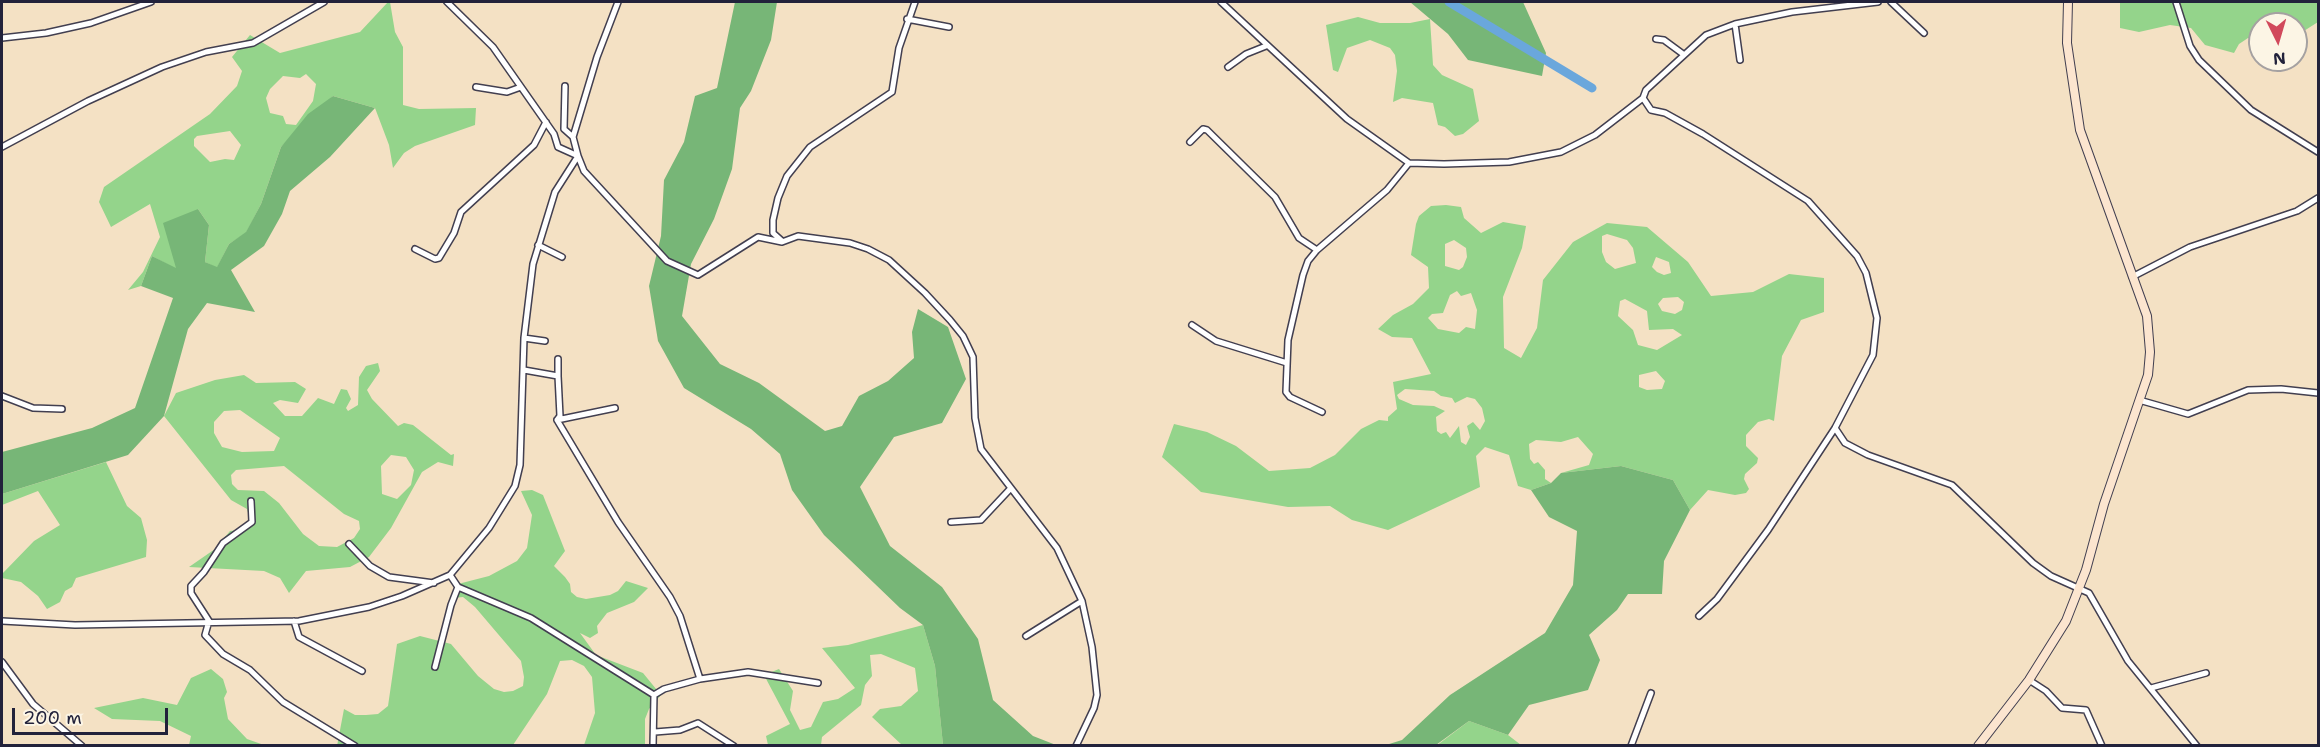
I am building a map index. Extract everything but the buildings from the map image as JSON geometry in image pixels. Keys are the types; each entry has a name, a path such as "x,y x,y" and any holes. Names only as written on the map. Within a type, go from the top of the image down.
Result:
{"main road":[{"path":"1978,746 2029,680 2060,632 2080,587 2148,375 2150,338 2147,316 2080,130 2067,43 2068,2"}],"street":[{"path":"2,39 46,33 91,23 151,2"},
{"path":"2,147 69,111 162,67 206,52 253,43 324,2"},
{"path":"447,2 490,43 546,122 558,147 579,156"},
{"path":"573,137 597,57 618,2"},
{"path":"782,242 773,233 773,219 787,176 810,147 890,94 907,19 915,2"},
{"path":"1221,2 1347,119 1409,163 1509,162 1560,152 1595,135 1642,98 1646,90 1706,35 1735,24 1792,12 1878,2"},
{"path":"1891,2 1924,33"},
{"path":"2176,2 2190,46 2199,60 2251,110 2319,152"},
{"path":"907,19 949,27"},
{"path":"1735,24 1740,60"},
{"path":"1656,39 1664,40 1683,54"},
{"path":"1228,67 1246,54 1266,46"},
{"path":"565,86 564,129 573,137 584,171 667,261 698,275 758,237 782,242 798,236 850,243 889,260 925,292 967,342 974,364 978,442 986,456 1057,548 1082,601 1092,647 1096,695 1094,708 1076,746"},
{"path":"476,87 507,92 521,87"},
{"path":"1642,98 1651,110 1665,113 1703,134 1808,201 1857,256 1866,273 1876,309 1875,350 1835,428 1768,530 1717,599 1699,616"},
{"path":"415,249 439,258 454,233 461,212 534,145 546,122"},
{"path":"1190,142 1203,129 1207,130 1275,196 1299,238 1317,249"},
{"path":"2,621 75,625 294,621 369,607 435,583 450,575 489,528 515,486 520,465 524,338 528,294 538,245 555,192 579,156"},
{"path":"1322,412 1288,395 1288,340 1303,275 1308,261 1317,249 1387,190 1409,163"},
{"path":"2132,277 2190,247 2297,211 2319,198"},
{"path":"538,245 562,257"},
{"path":"1192,325 1216,340 1287,363"},
{"path":"524,338 545,341"},
{"path":"557,420 560,416 558,359"},
{"path":"524,370 558,376"},
{"path":"2139,400 2188,414 2248,390 2281,388 2319,393"},
{"path":"2,396 33,408 62,410"},
{"path":"557,420 615,408"},
{"path":"557,420 618,522 670,597 680,616 700,679"},
{"path":"1835,428 1845,443 1873,457 1952,485 2027,558 2051,576 2080,587 2092,596 2118,646 2198,746"},
{"path":"951,522 981,520 1011,488"},
{"path":"251,501 252,522 223,543 204,572 191,586 191,593 209,621 205,635 217,649 250,669 264,686 287,705 355,746"},
{"path":"349,544 370,566 389,577 435,583"},
{"path":"450,575 458,587 531,618 654,694"},
{"path":"435,667 458,587"},
{"path":"1026,636 1082,601"},
{"path":"294,621 299,637 362,671"},
{"path":"2,662 33,704 82,746"},
{"path":"654,694 680,683 748,672 818,683"},
{"path":"2151,688 2206,673"},
{"path":"2029,680 2046,691 2062,708 2086,710 2102,746"},
{"path":"1631,746 1651,693"},
{"path":"653,746 654,694"},
{"path":"655,732 680,730 698,723 734,746"}],"green space":[{"path":"390,2 395,32 403,47 403,105 419,109 476,108 475,125 415,146 404,153 393,168 389,145 375,108 333,96 281,147 261,204 246,233 229,244 217,268 205,262 209,225 198,209 176,269 152,256 141,286 128,290 143,272 160,237 150,204 111,227 99,202 104,187 210,114 237,86 242,71 232,57 250,35 280,53 360,32","holes":["306,74 316,84 313,101 296,125 286,124 283,116 270,113 266,98 270,89 283,76 300,78","230,131 241,145 234,160 210,162 194,146 194,139 197,136"]},
{"path":"735,2 777,2 771,40 751,91 740,108 732,169 714,219 691,264 682,316 720,364 759,383 825,431 842,426 859,396 888,381 914,358 912,332 918,309 948,327 966,379 942,423 894,437 860,487 890,546 942,587 978,639 993,700 1033,736 1056,745 943,745 935,666 923,625 900,608 824,535 792,490 780,454 751,429 684,388 658,341 649,286 661,236 664,180 684,142 695,96 717,88"},
{"path":"1410,2 1523,2 1546,53 1542,76 1468,60 1448,34"},
{"path":"2120,2 2318,2 2318,22 2308,28 2308,12 2248,12 2248,38 2239,44 2234,53 2205,45 2191,28 2170,25 2139,32 2120,28"},
{"path":"1358,17 1380,23 1410,23 1430,19 1433,65 1442,75 1473,89 1479,121 1463,134 1455,136 1445,127 1438,125 1433,103 1402,98 1393,102 1397,71 1395,55 1390,48 1370,40 1347,48 1338,72 1333,70 1326,25"},
{"path":"333,96 375,108 330,157 290,191 282,214 264,246 231,270 255,312 207,303 188,329 164,416 128,455 2,494 2,452 92,428 135,408 173,298 141,286 152,256 176,268 163,223 198,209 209,225 205,262 217,267 229,244 246,232 261,204 281,147 308,114"},
{"path":"1431,206 1461,207 1464,218 1481,233 1503,222 1526,226 1522,248 1503,297 1504,348 1521,358 1537,328 1543,280 1573,242 1607,223 1647,227 1688,262 1711,296 1753,292 1789,274 1824,278 1824,312 1801,320 1782,356 1774,421 1769,419 1758,422 1746,435 1746,446 1758,458 1757,463 1745,474 1744,479 1749,489 1746,493 1735,495 1708,490 1690,510 1673,480 1621,466 1561,473 1589,465 1593,454 1578,437 1561,442 1536,440 1529,444 1530,459 1534,464 1538,462 1545,470 1545,479 1551,483 1531,490 1518,486 1509,455 1485,447 1476,456 1480,487 1388,530 1352,520 1330,506 1288,507 1201,492 1162,457 1174,424 1207,432 1236,446 1269,471 1310,468 1335,455 1361,429 1379,420 1388,421 1388,417 1397,409 1393,382 1431,374 1412,338 1392,337 1378,329 1393,315 1413,304 1429,288 1428,267 1411,255 1419,216","holes":["1607,234 1627,240 1633,248 1636,263 1615,269 1606,262 1602,252 1602,236","1454,240 1466,248 1467,257 1463,267 1459,270 1445,266 1445,244","1656,257 1669,262 1671,273 1664,275 1652,267","1457,291 1461,296 1471,293 1477,310 1475,329 1466,327 1459,333 1438,329 1428,318 1432,314 1443,313 1450,295","1678,297 1684,302 1682,310 1675,314 1662,311 1658,304 1663,298","1625,299 1647,311 1649,330 1673,329 1682,335 1657,350 1638,345 1633,330 1618,316 1620,301","1656,371 1665,381 1662,389 1647,390 1639,387 1639,375","1405,389 1434,391 1441,396 1452,398 1455,403 1467,397 1475,399 1482,408 1485,421 1480,430 1473,422 1467,426 1470,437 1466,445 1461,442 1459,426 1450,438 1446,432 1441,434 1437,431 1436,417 1445,411 1434,406 1413,405 1399,399 1397,395"]},
{"path":"378,363 380,371 367,390 372,399 398,426 404,423 413,425 451,455 454,454 453,466 438,462 422,472 391,528 369,557 350,567 306,571 289,593 280,578 264,571 189,567 215,549 230,531 246,529 251,523 247,509 231,500 164,416 176,393 215,380 244,375 256,383 295,382 306,389 298,403 280,400 273,403 285,416 302,416 318,398 334,404 341,389 347,390 351,399 346,408 348,411 358,405 359,377 366,366","holes":["240,410 280,438 274,451 242,452 222,447 214,433 214,422 224,411","391,455 406,457 414,470 411,485 397,499 382,494 381,466","284,466 344,514 359,521 360,529 354,538 337,547 319,546 303,534 279,503 264,491 238,490 232,484 231,475 236,470"]},
{"path":"106,462 127,506 141,518 147,540 146,557 76,578 72,587 65,591 60,602 47,609 38,596 21,582 2,578 2,574 34,541 60,525 38,491 2,505 2,494"},
{"path":"1621,466 1673,480 1690,510 1664,561 1662,594 1628,594 1617,610 1589,635 1600,660 1588,690 1529,705 1508,735 1469,721 1436,745 1386,745 1402,740 1450,695 1545,633 1573,585 1577,531 1549,517 1531,490 1551,483 1561,473"},
{"path":"532,490 543,495 565,551 554,566 570,584 571,592 577,597 586,599 610,595 618,591 626,581 648,588 634,602 607,613 597,626 598,633 590,638 580,633 596,655 643,673 661,695 649,709 645,719 645,745 584,745 595,713 592,677 584,666 572,660 560,661 547,694 513,745 337,746 344,709 355,715 366,715 378,714 388,706 397,644 420,636 451,644 478,676 494,689 504,692 523,686 521,661 475,607 463,597 454,598 458,584 489,576 517,561 527,548 532,515 521,491"},
{"path":"923,625 935,666 943,745 902,745 872,717 880,709 901,706 918,691 915,668 881,654 870,655 872,676 865,685 861,705 822,737 821,745 768,745 766,736 790,724 764,675 779,669 793,691 790,710 800,730 811,727 823,702 838,699 855,688 822,648 848,645"},
{"path":"211,669 223,679 227,692 224,698 228,719 247,739 264,745 189,745 191,736 160,721 112,719 94,708 143,698 177,705 191,678"},
{"path":"1469,721 1508,735 1521,745 1436,746"}],"waterway":[{"path":"1449,2 1592,88"}]}
